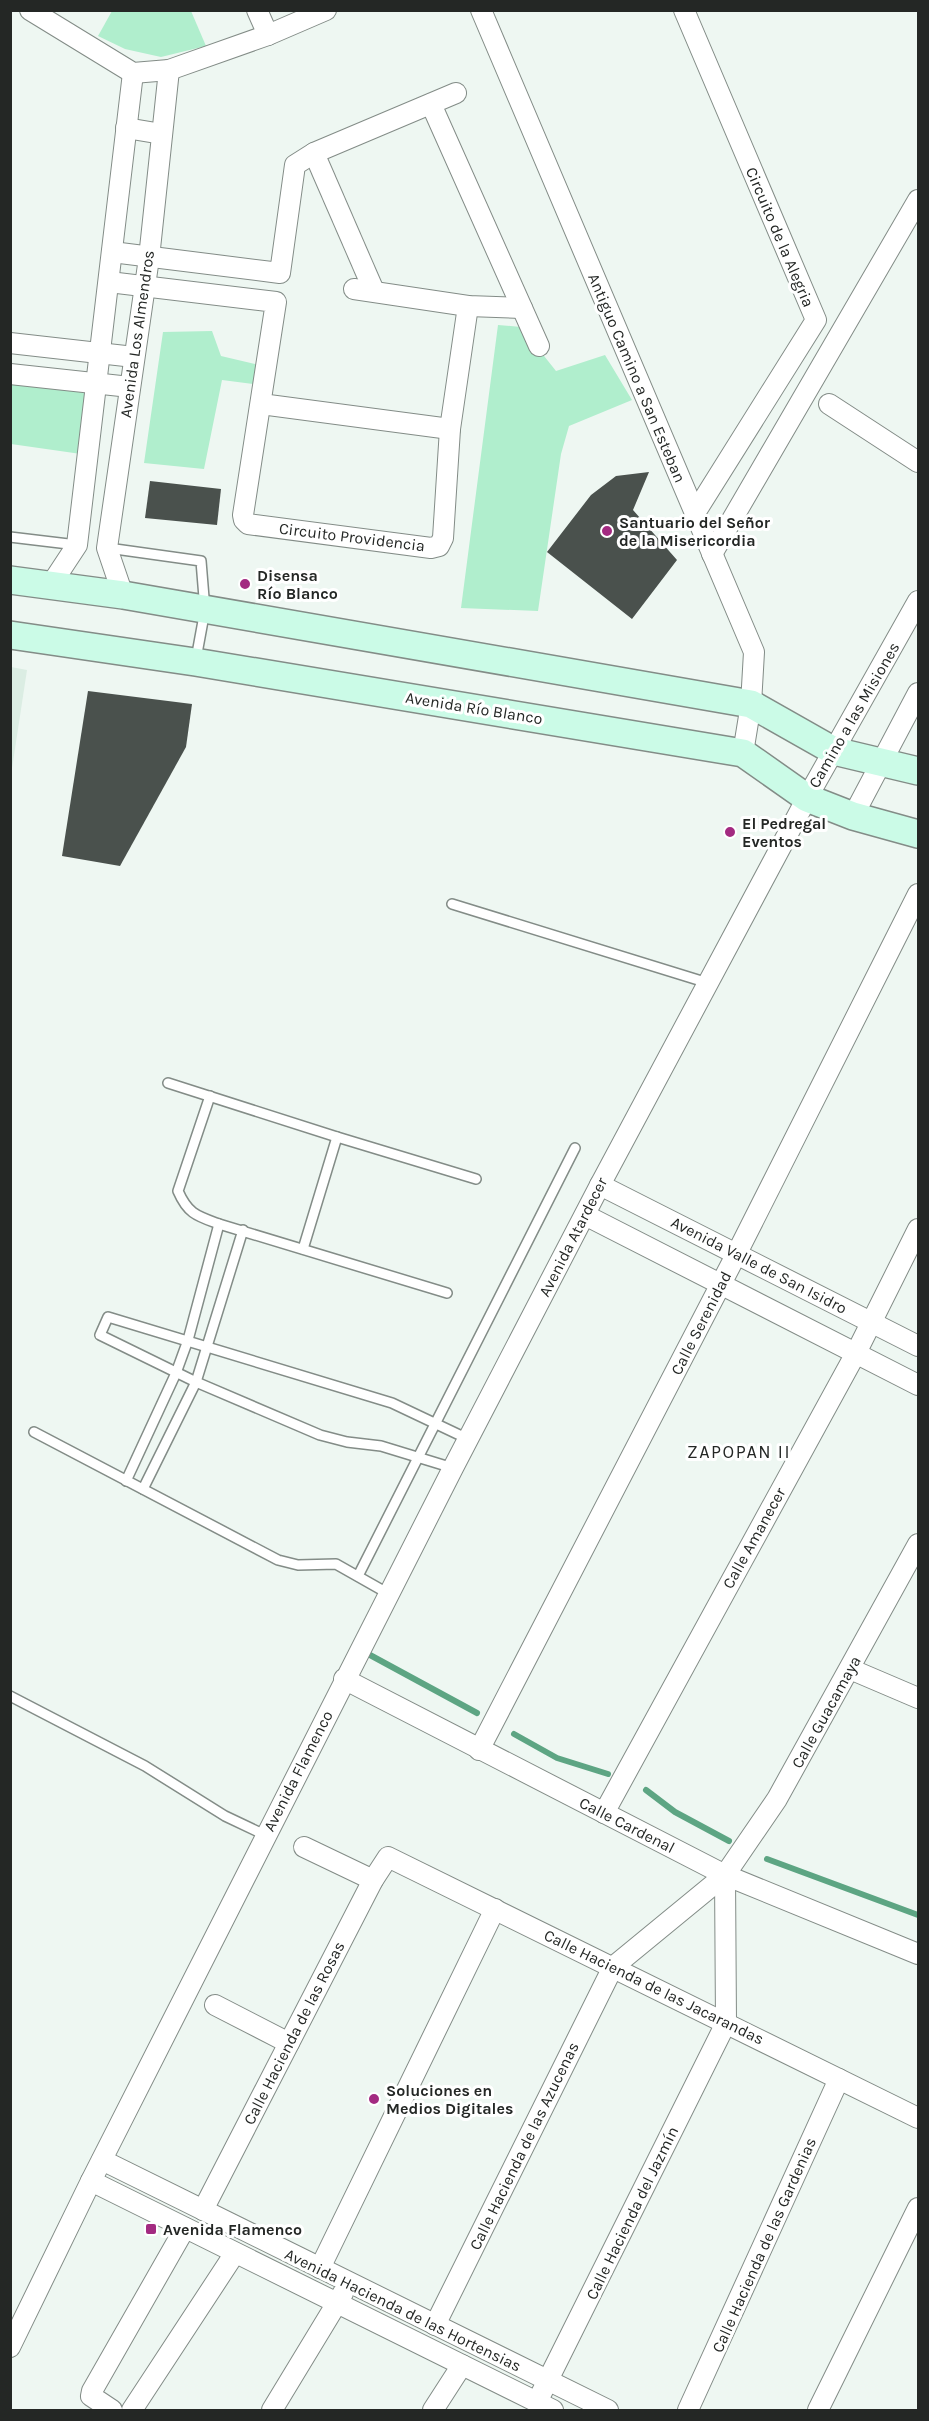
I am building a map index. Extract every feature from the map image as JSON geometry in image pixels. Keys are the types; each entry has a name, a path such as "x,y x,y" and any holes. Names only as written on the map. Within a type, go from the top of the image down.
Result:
{"street":[{"path":"30,10 133,73 169,70 268,35 326,10"},
{"path":"257,10 268,35"},
{"name":"Antiguo Camino a San Esteban","path":"481,10 754,652 751,704 743,753"},
{"name":"Circuito de la Alegria","path":"684,10 816,320 695,513"},
{"name":"Avenida Los Almendros","path":"123,595 107,548 148,258 169,70"},
{"name":"Avenida Los Almendros","path":"50,586 77,545 133,73"},
{"path":"112,252 280,273 295,165 314,153 456,93"},
{"path":"431,104 539,346"},
{"path":"126,128 162,134"},
{"path":"314,153 374,291"},
{"path":"712,554 918,200"},
{"path":"109,282 144,286"},
{"name":"Circuito Providencia","path":"144,286 276,302 244,520 248,524 431,548 439,546 443,538 450,429 468,306"},
{"path":"354,289 468,306 522,308"},
{"path":"816,320 841,335"},
{"path":"10,343 134,357"},
{"path":"10,374 130,387"},
{"path":"261,404 450,429"},
{"path":"829,404 918,462"},
{"path":"10,580 123,595 751,704 834,751 918,771"},
{"name":"Camino a las Misiones","path":"807,798 918,601"},
{"name":"Avenida Río Blanco","path":"10,635 195,662 743,753 807,798 853,816 918,834"},
{"path":"853,816 918,693"},
{"name":"Avenida Atardecer","path":"344,1679 600,1185 807,798"},
{"name":"Calle Serenidad","path":"479,1750 721,1284 918,894"},
{"name":"Avenida Valle de San Isidro","path":"600,1185 918,1346"},
{"name":"Avenida Valle de San Isidro","path":"585,1215 918,1385"},
{"name":"Calle Amanecer","path":"604,1813 856,1353 918,1229"},
{"name":"Calle Guacamaya","path":"613,1967 725,1875 777,1799 918,1544"},
{"path":"850,1669 918,1698"},
{"name":"Calle Cardenal","path":"344,1679 725,1875 918,1954"},
{"name":"Avenida Flamenco","path":"10,2347 344,1679"},
{"path":"304,1847 373,1880"},
{"name":"Calle Hacienda de las Rosas","path":"203,2210 373,1880 388,1857"},
{"name":"Calle Hacienda de las Jacarandas","path":"388,1857 918,2118"},
{"path":"725,1875 726,2023"},
{"path":"320,2268 495,1909"},
{"name":"Calle Hacienda de las Azucenas","path":"435,2325 613,1967"},
{"path":"215,2005 289,2043"},
{"name":"Calle Hacienda del Jazmín","path":"545,2406 548,2381 726,2023"},
{"name":"Calle Hacienda de las Gardenias","path":"688,2410 839,2079"},
{"name":"Avenida Hacienda de las Hortensias","path":"102,2160 608,2410"},
{"name":"Avenida Hacienda de las Hortensias","path":"91,2181 545,2406"},
{"path":"818,2410 918,2208"},
{"path":"112,2410 94,2400 91,2396 92,2391 185,2228"},
{"path":"132,2410 235,2253"},
{"path":"272,2410 338,2303 348,2282"},
{"path":"433,2410 462,2365"}],"lane":[{"path":"10,537 77,545"},
{"path":"107,548 201,561 205,610 195,662"},
{"path":"452,904 708,983"},
{"path":"168,1083 476,1179"},
{"path":"210,1096 178,1191 185,1207 197,1216 219,1224 447,1293"},
{"path":"303,1248 337,1137"},
{"path":"358,1576 575,1149"},
{"path":"126,1480 176,1373 188,1340 219,1224"},
{"path":"143,1489 196,1382 209,1347 243,1230"},
{"path":"453,1468 381,1446 346,1442 320,1435 176,1373 100,1335 108,1317 392,1403 468,1439"},
{"path":"34,1432 278,1560 298,1565 336,1564 389,1594"},
{"path":"10,1696 145,1766 225,1816 266,1835"}],"shaded area":[{"path":"10,667 27,670 11,775"}],"green space":[{"path":"112,11 191,11 206,46 161,57 125,49 98,36"},
{"path":"498,325 521,327 556,371 605,355 632,400 569,426 561,454 538,611 461,608"},
{"path":"212,331 221,356 259,365 253,384 222,380 204,469 144,463 163,332"},
{"path":"11,381 92,387 81,454 11,444"}],"building":[{"name":"Santuario del Señor de la Misericordia","path":"649,472 633,510 677,560 632,619 547,552 591,495 616,476"},
{"path":"150,481 221,489 217,525 145,518"},
{"path":"88,691 192,704 186,747 120,866 62,856"}],"waterway":[{"path":"370,1655 477,1713"},
{"path":"514,1734 557,1758 608,1774"},
{"path":"646,1790 675,1812 729,1841"},
{"path":"767,1859 918,1915"}],"place":[{"name":"Santuario del Señor de la Misericordia","path":"607,531"},
{"name":"Disensa Río Blanco","path":"245,584"},
{"name":"El Pedregal Eventos","path":"730,832"},
{"name":"Soluciones en Medios Digitales","path":"374,2099"},
{"name":"Avenida Flamenco","path":"151,2229"}],"district":[{"name":"ZAPOPAN II","path":"739,1452"}]}
